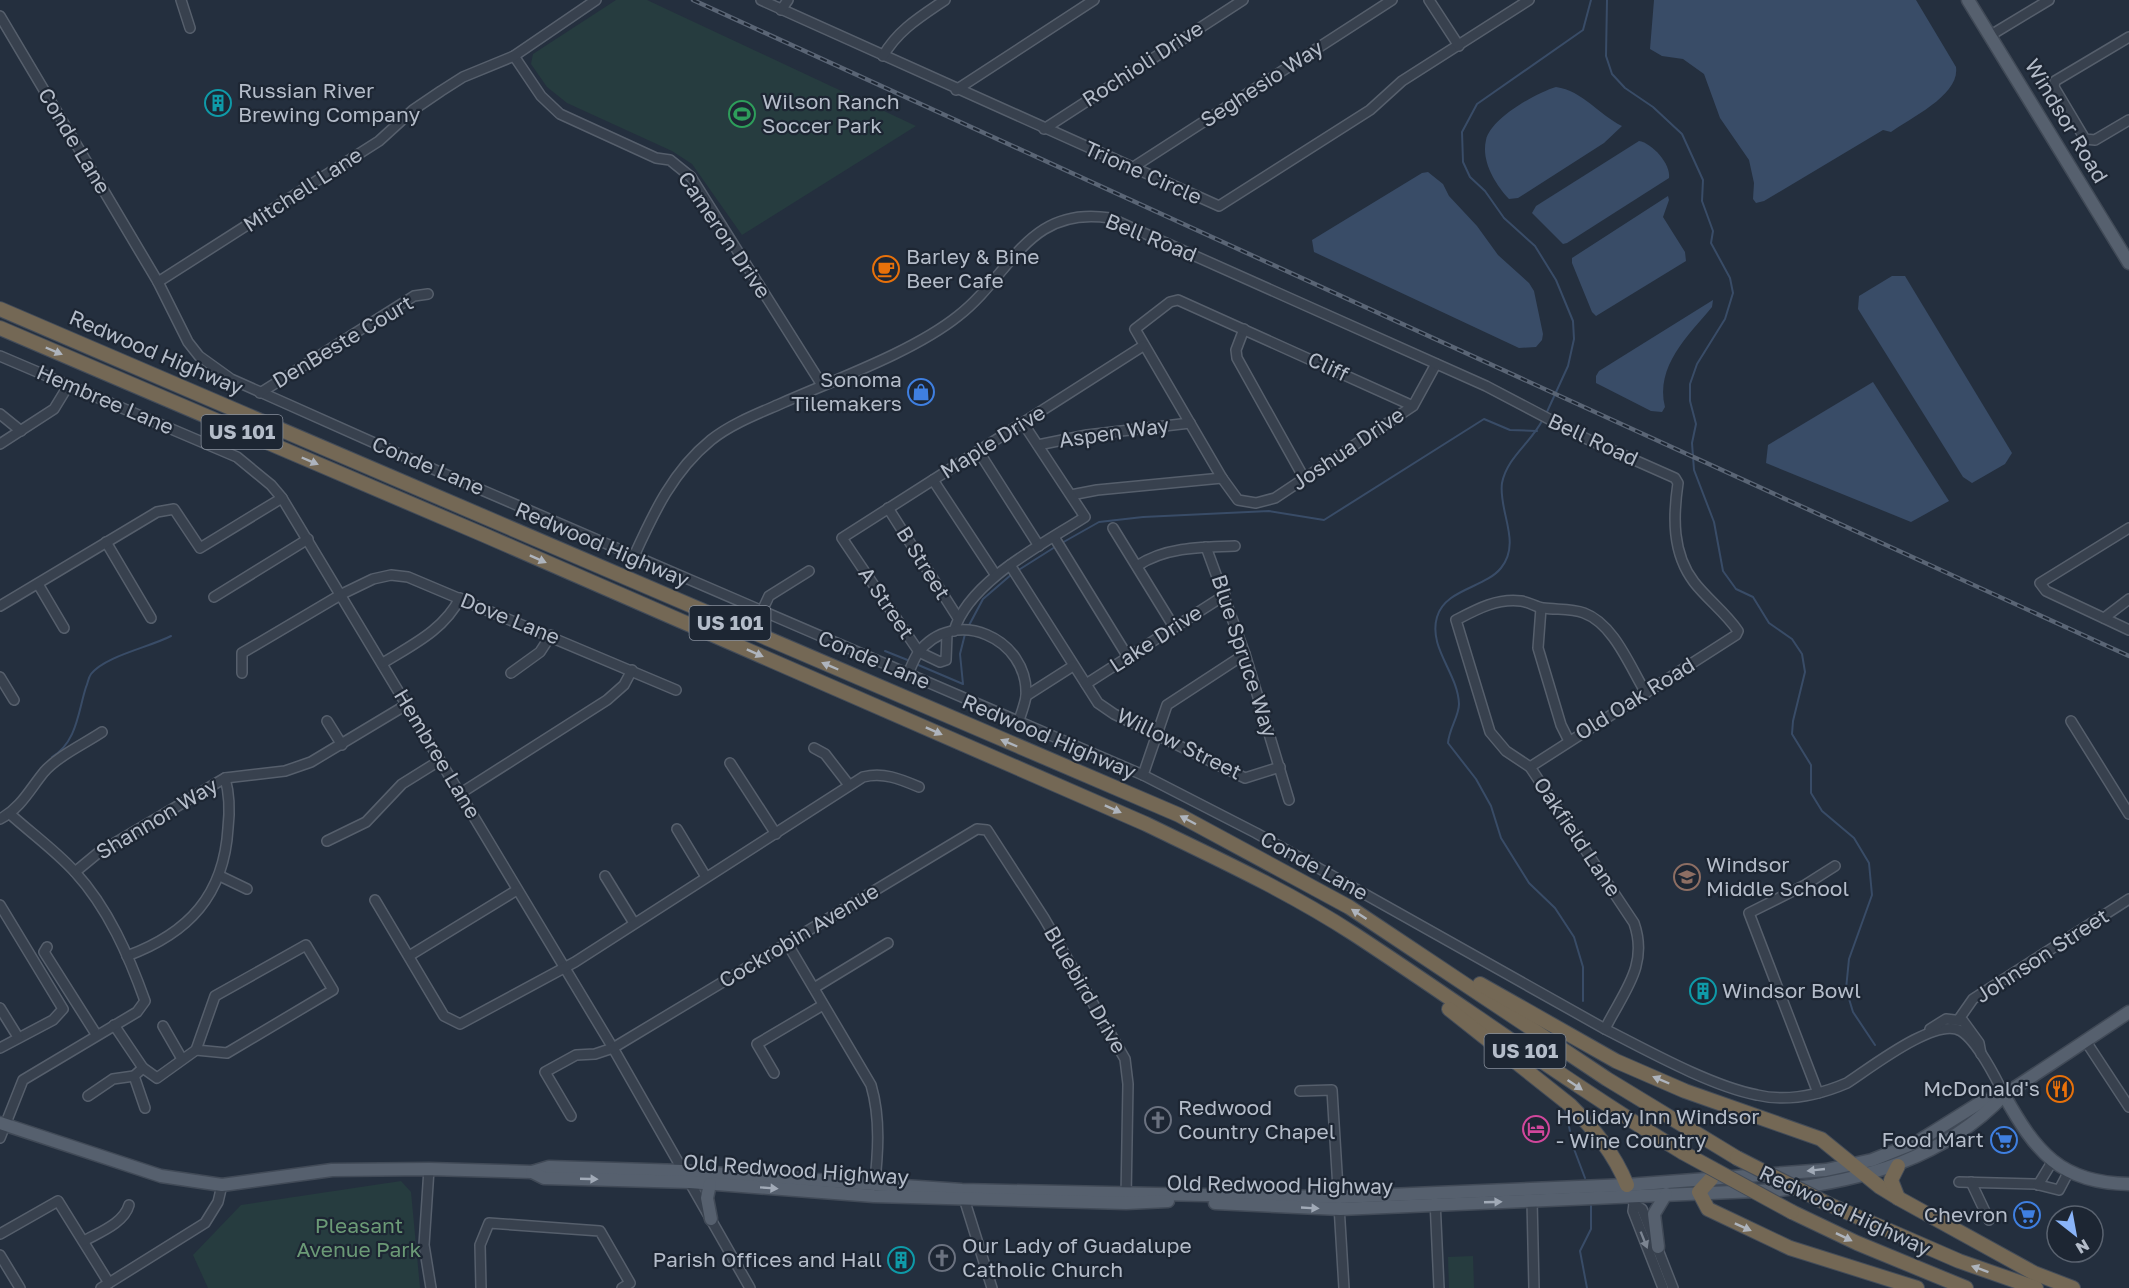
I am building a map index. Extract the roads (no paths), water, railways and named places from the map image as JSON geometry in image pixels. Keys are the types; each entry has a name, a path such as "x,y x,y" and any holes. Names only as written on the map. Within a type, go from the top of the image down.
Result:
{"highway":[{"name":"Redwood Highway","path":"0,309 1179,815 1349,907 1607,1079 1737,1158 1828,1204 1959,1261 2036,1288"},
{"name":"Redwood Highway","path":"0,328 484,535 1146,824 1281,892 1371,945 1584,1090 1682,1152 1792,1212 1857,1243 1966,1288"},
{"path":"1380,927 1616,1061 1685,1091 1821,1139 1866,1176 1898,1198 2034,1273 2073,1288"},
{"path":"1371,945 1570,1105 1600,1137 1631,1195"},
{"path":"1898,1166 1891,1180 1898,1198"},
{"path":"1711,1179 1699,1192 1708,1209 1790,1248 1917,1288"}],"main road":[{"name":"Windsor Road","path":"1968,0 2129,263"},
{"path":"2129,1012 2004,1095 2035,1145 2052,1162 2068,1173 2096,1181 2129,1184"},
{"name":"Old Redwood Highway","path":"1435,1199 1532,1200 1631,1195 1711,1179 1826,1170 1852,1164 1917,1142 1981,1102 2004,1095"},
{"name":"Old Redwood Highway","path":"2,1123 161,1176 222,1185 332,1170 429,1168 532,1172 544,1178 686,1177 962,1195 1340,1203 1666,1194 1813,1186 1866,1176 1898,1166 1937,1146 1988,1113 2004,1095"},
{"name":"Old Redwood Highway","path":"686,1177 710,1184 874,1190"},
{"path":"710,1184 707,1198 711,1220"},
{"path":"1658,1247 1654,1214 1666,1194"}],"street":[{"path":"181,0 190,28"},
{"name":"Mitchell Lane","path":"158,282 379,141 413,111 456,81 514,56 596,0"},
{"name":"Trione Circle","path":"761,0 956,90 1219,206 1370,110 1402,81 1529,0"},
{"path":"781,10 788,0"},
{"path":"883,56 892,40 907,26 945,0"},
{"path":"956,90 1094,0"},
{"name":"Rochioli Drive","path":"1044,129 1243,0"},
{"name":"Seghesio Way","path":"1132,168 1392,0"},
{"path":"1429,0 1458,46"},
{"path":"1991,35 2049,0"},
{"name":"Conde Lane","path":"0,16 158,282 188,342 199,356 231,380 762,611 913,663 1018,723 1143,775 1256,833 1605,1029 1736,1089 1759,1096 1791,1098 1818,1093 1847,1083 1926,1033 1940,1021 1950,1018 1959,1019 1970,1028 1981,1054 2004,1095"},
{"path":"2129,37 2055,81 2054,87 2085,140 2095,140 2129,120"},
{"name":"Cameron Drive","path":"514,56 540,96 560,114 656,158 670,160 691,177 822,385"},
{"name":"Bell Road","path":"634,556 658,505 684,466 700,450 733,427 904,348 945,325 967,308 1033,236 1057,222 1084,216 1123,222 1486,386 1534,412 1670,475 1678,483 1673,516 1679,551 1693,580 1738,631"},
{"name":"DenBeste Court","path":"260,393 414,296 428,294"},
{"name":"Cliff","path":"1143,346 1135,329 1170,302 1178,300 1413,406"},
{"path":"1244,328 1236,350 1240,365 1304,478"},
{"path":"1071,495 1108,489 1222,478 1143,346"},
{"name":"Maple Drive","path":"842,538 1143,346"},
{"name":"Hembree Lane","path":"0,356 237,457 271,485 282,498 342,594 439,761 461,793 613,1048 750,1288"},
{"name":"Joshua Drive","path":"1222,478 1238,500 1256,503 1275,498 1413,406 1436,364"},
{"path":"0,444 54,409 68,386"},
{"path":"0,414 21,431"},
{"path":"954,632 958,618 995,574 1011,567 1085,517 1023,423"},
{"name":"Aspen Way","path":"1038,445 1088,435 1190,423"},
{"path":"979,452 1039,546"},
{"path":"933,480 995,574"},
{"path":"0,606 157,512 174,509 200,548 282,498"},
{"name":"B Street","path":"888,508 958,618"},
{"path":"1113,528 1174,627"},
{"path":"2129,528 2040,583 2046,591 2129,630"},
{"name":"A Street","path":"842,538 913,663 946,660 954,632"},
{"path":"1055,538 1128,657"},
{"path":"214,597 308,539"},
{"path":"106,542 151,618"},
{"path":"1137,566 1150,557 1170,552 1235,546"},
{"name":"Blue Spruce Way","path":"1206,547 1226,595 1289,800"},
{"name":"Willow Street","path":"1011,567 1098,703 1113,714 1245,778 1280,767"},
{"path":"762,611 769,596 809,571"},
{"name":"Dove Lane","path":"242,673 242,653 342,594 373,579 391,575 408,577 551,635 676,690"},
{"path":"38,584 64,628"},
{"name":"Lake Drive","path":"1086,684 1226,595"},
{"path":"383,663 433,631 445,620 460,598"},
{"path":"2104,618 2129,599"},
{"name":"Oakfield Lane","path":"1541,608 1523,601 1502,600 1456,620 1490,732 1506,751 1530,767 1634,923 1640,939 1636,972 1605,1029"},
{"path":"1569,741 1561,725 1542,668 1538,648 1541,608 1565,608 1586,614 1599,622 1611,635 1646,693"},
{"path":"913,663 954,632 972,631 992,635 1005,644 1023,673 1026,696 1018,723"},
{"name":"Old Oak Road","path":"1530,767 1736,635 1738,631"},
{"path":"511,673 540,652 551,635"},
{"path":"1143,775 1167,705 1245,654"},
{"path":"1026,696 1073,666"},
{"path":"461,793 607,700 624,685 632,670"},
{"path":"0,677 14,700"},
{"name":"Shannon Way","path":"75,872 98,853 225,778 285,771 311,762 406,705"},
{"path":"327,721 342,745"},
{"path":"2071,721 2129,814"},
{"path":"0,819 10,814 27,796 45,771 102,732"},
{"path":"814,748 825,754 849,784"},
{"path":"327,841 366,822 402,784 439,761"},
{"path":"730,763 776,834"},
{"path":"375,900 444,1016 460,1024 565,968 776,834 849,784 876,774 896,777 918,787"},
{"path":"128,956 163,940 190,919 207,900 220,876 227,854 230,800 225,778"},
{"path":"0,1138 2,1123 23,1080 96,1034 137,1012 145,1001 128,956 96,898 75,872 10,814"},
{"name":"Cockrobin Avenue","path":"571,1116 545,1072 576,1054 595,1054 613,1048 976,829 987,830"},
{"path":"677,830 705,877"},
{"name":"Bluebird Drive","path":"987,830 1044,918 1125,1059 1128,1084 1126,1198"},
{"path":"1818,1093 1749,913 1805,885 1834,866"},
{"path":"220,876 247,889"},
{"path":"605,876 634,923"},
{"path":"409,956 517,890"},
{"name":"Johnson Street","path":"1959,1019 1973,999 2129,899"},
{"path":"0,905 63,1009 53,1020 0,1048"},
{"path":"787,943 871,1085 877,1103 874,1190"},
{"path":"814,988 888,943"},
{"path":"114,1025 143,1068 157,1078 196,1050 215,996 306,945 333,990 227,1053 196,1050"},
{"path":"46,946 44,952 48,961 96,1034"},
{"path":"774,1073 757,1044 823,1005"},
{"path":"0,1008 18,1037"},
{"path":"163,1026 182,1059"},
{"name":"Conde Lane","path":"1926,1033 1943,1028 1960,1030 1981,1054"},
{"path":"2085,1040 2129,1107"},
{"path":"88,1096 113,1079 134,1076 143,1068"},
{"path":"134,1076 145,1108"},
{"path":"1300,1091 1332,1090 1344,1288"},
{"path":"2038,1185 2052,1162"},
{"path":"429,1168 424,1245 431,1288"},
{"path":"1959,1182 2038,1185 2060,1190 2068,1173"},
{"path":"1971,1182 1989,1220"},
{"path":"0,1234 58,1201 84,1241 105,1286 205,1223 218,1202 222,1185"},
{"path":"962,1195 992,1288"},
{"path":"1631,1195 1642,1209 1673,1288"},
{"path":"1631,1195 1633,1211 1663,1288"},
{"path":"1435,1199 1439,1288"},
{"path":"1532,1200 1534,1288"},
{"path":"84,1241 119,1221 127,1213 129,1204"},
{"path":"481,1288 480,1245 489,1223 600,1232 630,1283 622,1288"},
{"path":"0,1256 20,1288"}],"water":[{"path":"1654,0 1916,0 1956,67 1955,77 1943,96 1891,132 1883,130 1764,201 1756,203 1753,199 1754,183 1749,160 1720,118 1704,74 1683,59 1662,56 1650,49"},
{"path":"1556,87 1574,93 1622,126 1604,143 1518,198 1509,199 1490,172 1485,148 1486,140 1496,123 1515,107"},
{"path":"1639,141 1660,155 1669,172 1669,178 1567,243 1563,244 1532,213 1536,206"},
{"path":"1428,172 1443,184 1449,196 1477,226 1498,255 1529,283 1534,291 1543,334 1542,340 1536,347 1519,348 1314,252 1312,240 1422,173"},
{"path":"1668,196 1669,200 1663,217 1685,252 1686,261 1596,316 1592,312 1572,258"},
{"path":"1892,276 1905,276 2012,453 2005,464 1972,483 1963,477 1858,309 1859,296"},
{"path":"1713,300 1712,307 1684,341 1669,365 1663,392 1665,407 1662,412 1651,411 1596,383 1599,371"},
{"path":"1873,382 1949,501 1911,522 1766,463 1768,445"}],"waterway":[{"path":"1546,414 1568,366 1574,339 1573,321 1556,280 1535,246 1504,218 1485,191 1470,177 1463,162 1462,132 1477,104 1583,30 1591,0"},
{"path":"1607,0 1606,56 1612,74 1625,88 1653,107 1682,134 1703,180 1702,201 1713,231 1711,243 1730,278 1733,293 1725,319 1697,364 1690,384 1690,401 1696,424 1692,443 1694,470 1714,522 1723,571 1736,589 1753,597 1769,623 1792,639 1802,654 1805,672 1792,734 1811,765 1811,793 1822,811 1854,838 1869,863 1872,895 1849,959 1846,989 1853,1012 1875,1045"},
{"path":"1060,544 1099,522 1143,517 1269,511 1324,520 1484,419 1510,430 1537,431"},
{"path":"1543,419 1514,457 1502,483 1509,537 1507,558 1494,575 1448,600 1441,608 1435,628 1436,639 1454,682 1459,704 1448,743 1476,779 1491,806 1501,838 1529,883 1555,908 1574,937 1583,967 1583,1001"},
{"path":"1017,571 1055,547"},
{"path":"967,629 983,599 1012,574"},
{"path":"916,664 963,684 960,654 965,634"},
{"path":"52,757 60,751 72,735 91,674 106,662 171,636"},
{"path":"885,651 910,661"},
{"path":"1565,1109 1574,1149 1585,1178"},
{"path":"1587,1288 1580,1251 1591,1229 1591,1206"}],"railway":[{"path":"693,0 2129,656"}],"place":[{"name":"Russian River Brewing Company","path":"218,103"},
{"name":"Wilson Ranch Soccer Park","path":"742,114"},
{"name":"Barley & Bine Beer Cafe","path":"886,269"},
{"name":"Sonoma Tilemakers","path":"921,392"},
{"name":"Windsor Middle School","path":"1687,877"},
{"name":"Windsor Bowl","path":"1703,991"},
{"name":"McDonald's","path":"2060,1089"},
{"name":"Redwood Country Chapel","path":"1158,1120"},
{"name":"Holiday Inn Windsor - Wine Country","path":"1536,1129"},
{"name":"Food Mart","path":"2004,1140"},
{"name":"Chevron","path":"2027,1215"},
{"name":"Our Lady of Guadalupe Catholic Church","path":"942,1258"},
{"name":"Parish Offices and Hall","path":"901,1260"}],"park label":[{"name":"Pleasant Avenue Park","path":"359,1238"}]}
